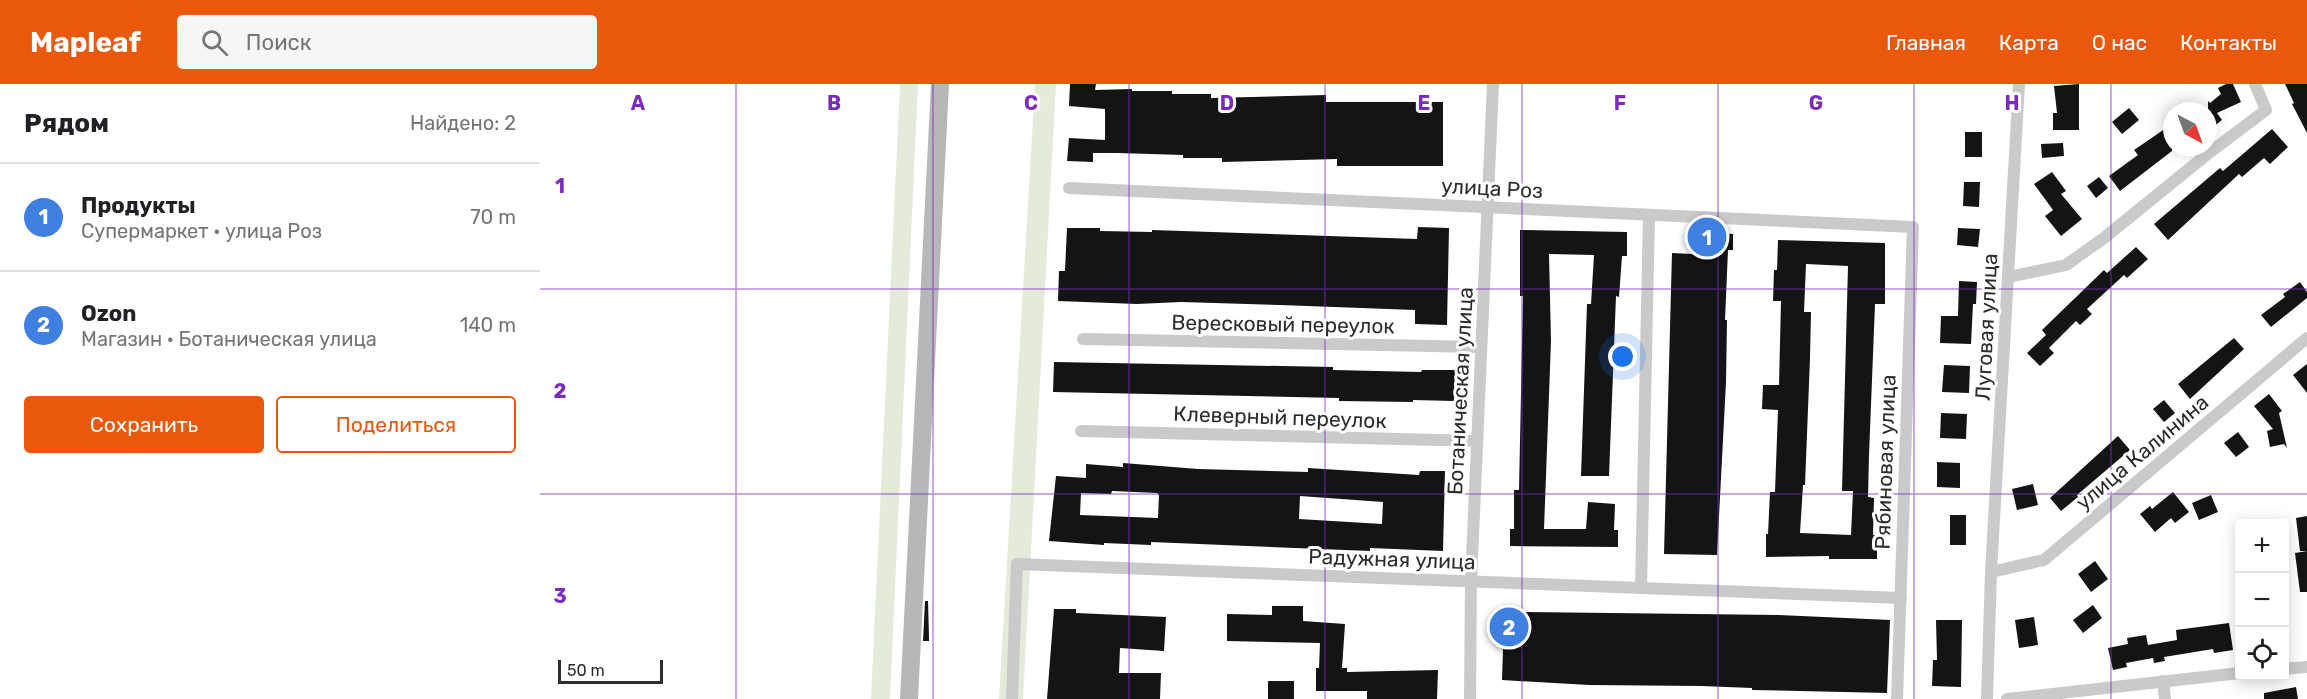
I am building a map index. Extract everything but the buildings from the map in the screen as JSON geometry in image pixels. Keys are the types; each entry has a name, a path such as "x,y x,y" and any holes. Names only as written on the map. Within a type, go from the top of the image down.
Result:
{"street":[{"path":"909,699 940,84"},
{"name":"Ботаническая улица","path":"1470,699 1471,581 1492,84"},
{"name":"Луговая улица","path":"1987,699 1991,572 2019,84"},
{"path":"2008,277 2066,265 2104,238 2266,110 2255,84"},
{"name":"улица Роз","path":"1070,188 1912,226"},
{"path":"1641,588 1649,214"},
{"name":"Рябиновая улица","path":"1897,699 1912,226"},
{"name":"улица Калинина","path":"1991,572 2044,560 2307,338"},
{"name":"Вересковый переулок","path":"1083,339 1481,347"},
{"name":"Клеверный переулок","path":"1081,431 1477,441"},
{"name":"Радужная улица","path":"1012,699 1017,564 1901,598"},
{"path":"2289,669 2307,667"},
{"path":"2007,699 2235,674"},
{"path":"2163,681 2165,699"}],"green space":[{"path":"900,84 918,84 890,699 871,699"},
{"path":"1035,84 1056,84 1023,699 999,699"}],"place":[{"name":"Продукты","path":"1707,237"},
{"name":"Ozon","path":"1509,627"}]}
